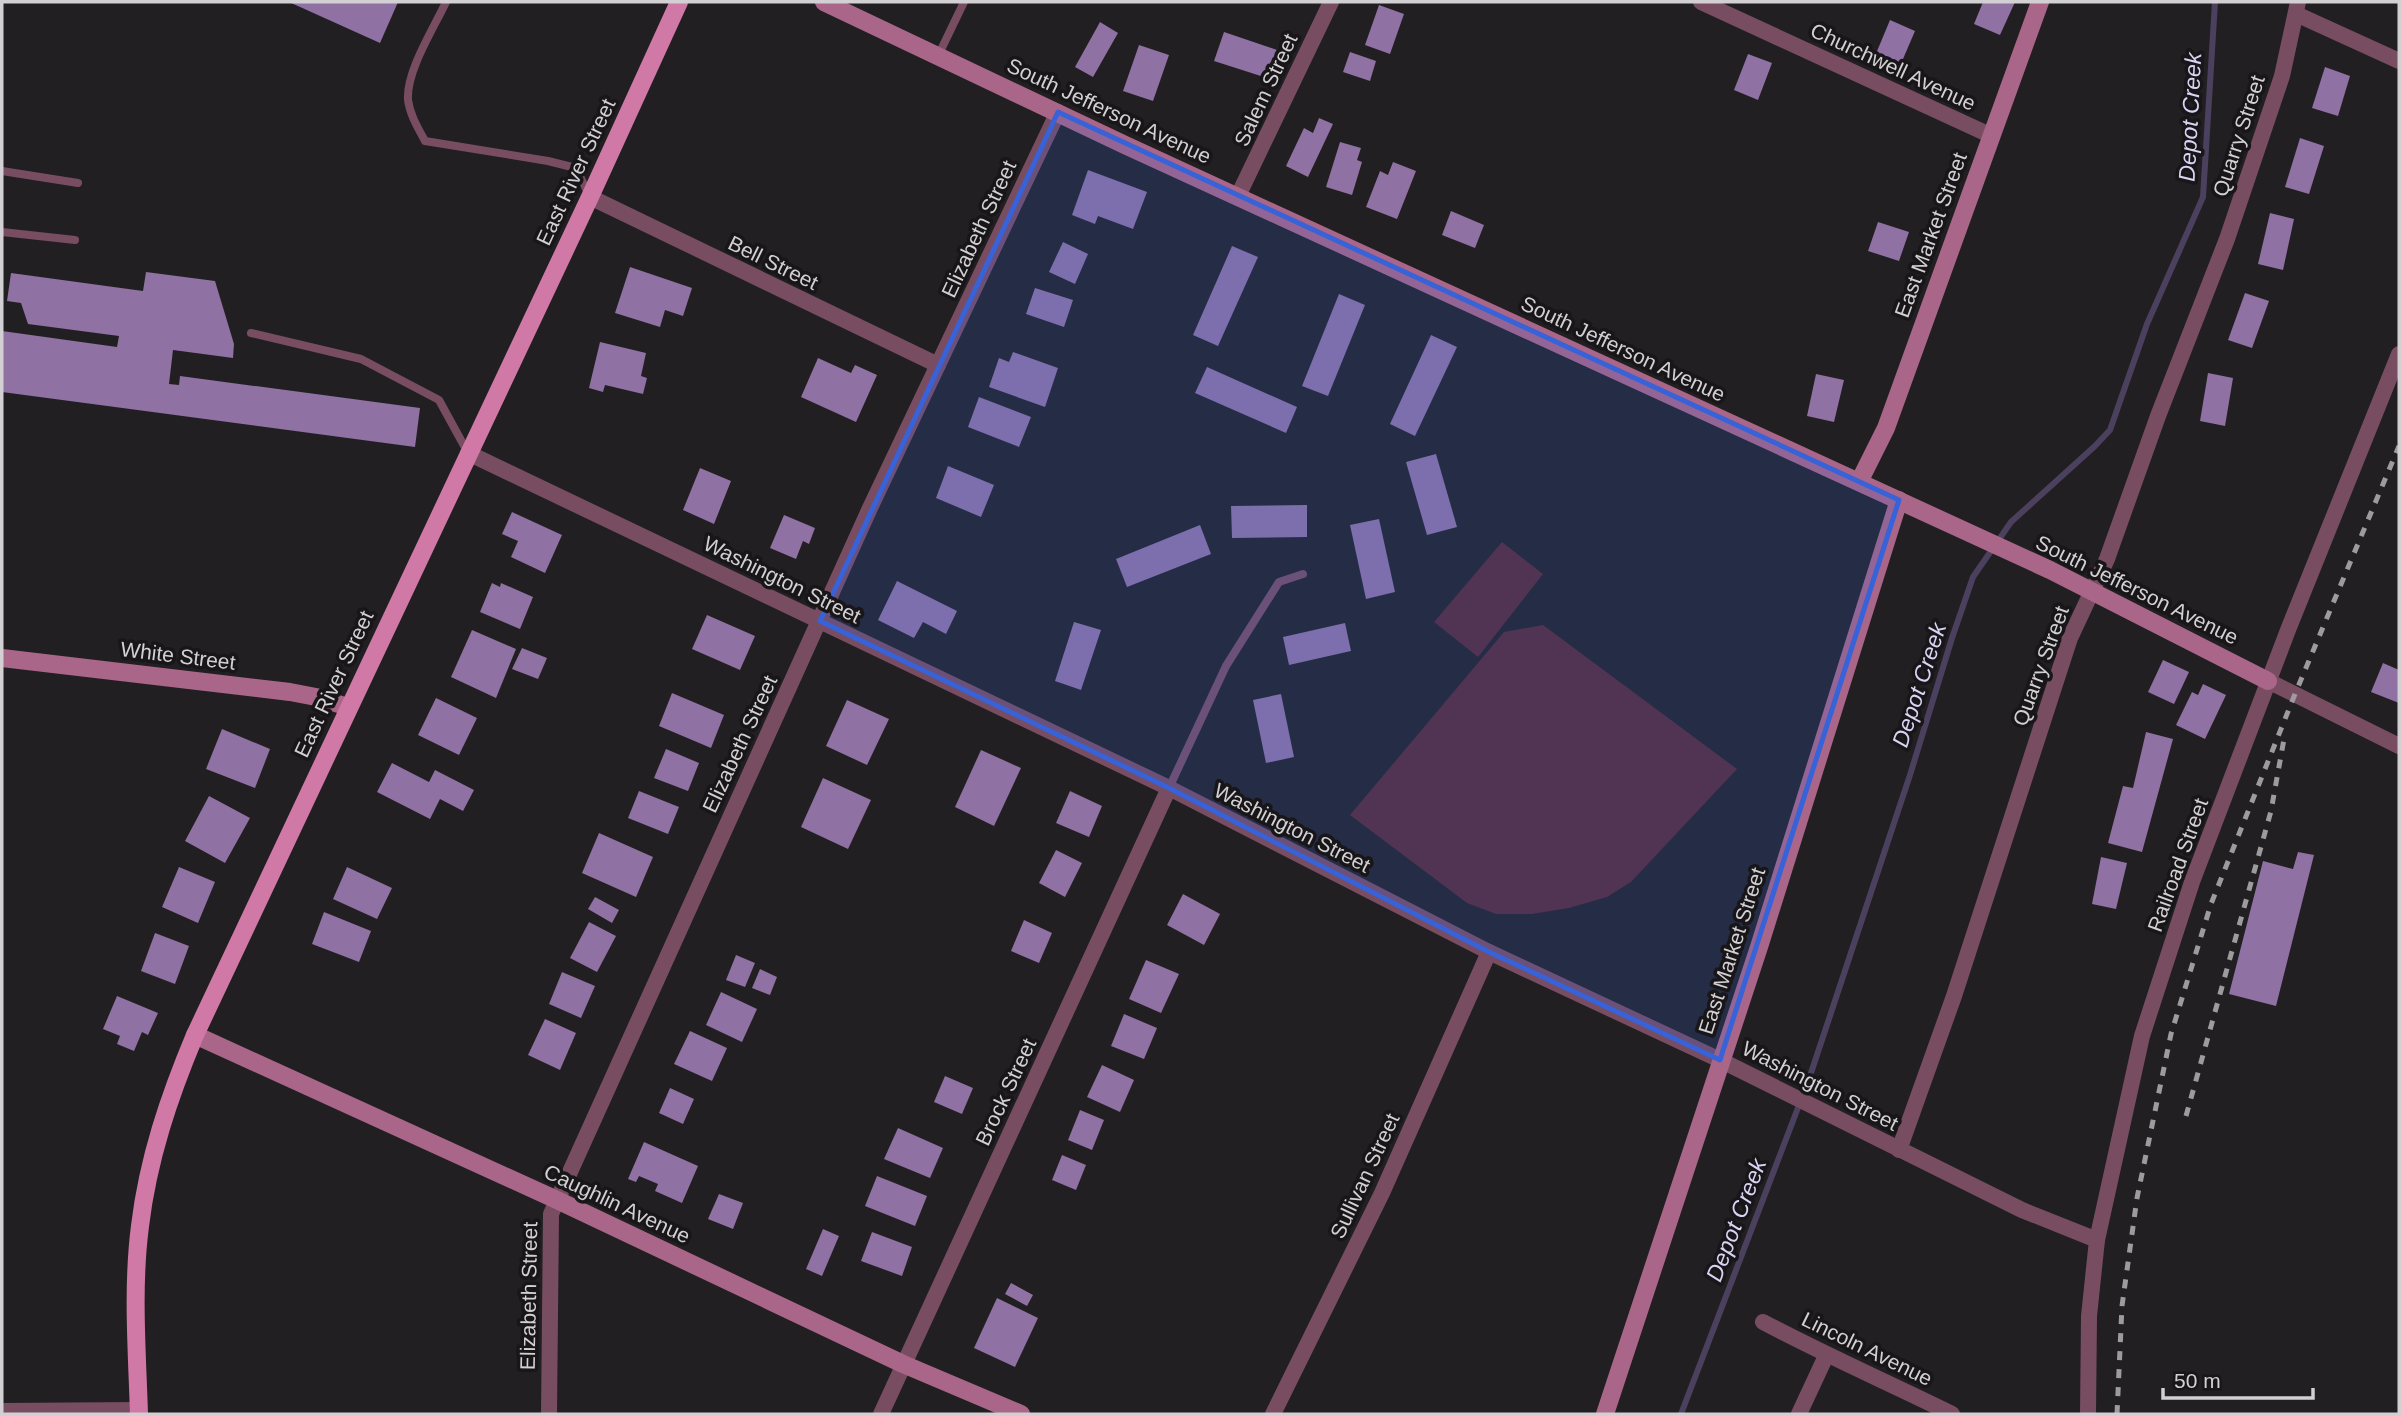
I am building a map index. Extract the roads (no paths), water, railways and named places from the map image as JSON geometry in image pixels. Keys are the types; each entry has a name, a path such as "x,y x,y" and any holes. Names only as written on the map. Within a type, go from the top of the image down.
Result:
{"main road":[{"name":"East River Street","path":"139,1412 136,1291 140,1227 156,1139 170,1093 679,2"}],"street":[{"name":"South Jefferson Avenue","path":"824,2 1238,197 1987,541 2399,746"},
{"name":"Salem Street","path":"1238,197 1331,2"},
{"name":"Churchwell Avenue","path":"1701,2 1992,136"},
{"name":"East Market Street","path":"1859,482 1886,428 2040,2"},
{"path":"2297,8 2399,61"},
{"name":"Quarry Street","path":"1899,1150 1954,996 2070,638 2107,559 2158,416 2227,239 2282,76 2297,8"},
{"name":"Elizabeth Street","path":"549,1414 551,1214 556,1200 937,365 1058,112"},
{"name":"Bell Street","path":"590,197 937,365"},
{"name":"Railroad Street","path":"2088,1414 2089,1316 2097,1240 2142,1036 2192,882 2399,354"},
{"name":"Washington Street","path":"468,453 1169,788 1489,952 1720,1060 2022,1210 2097,1240"},
{"name":"East Market Street","path":"1605,1414 1759,947 1899,500"},
{"name":"White Street","path":"2,658 290,692 348,707"},
{"name":"Brock Street","path":"881,1414 1169,788"},
{"name":"Sullivan Street","path":"1273,1414 1382,1193 1489,952"},
{"name":"Caughlin Avenue","path":"195,1035 556,1200 904,1364 1021,1414"},
{"name":"Lincoln Avenue","path":"1763,1322 1826,1356 1952,1414"},
{"path":"1799,1414 1826,1356"},
{"path":"2,1411 139,1412"}],"lane":[{"path":"446,2 415,67 408,98 413,119 425,141 576,168 590,197"},
{"path":"938,56 964,2"},
{"path":"2,171 78,183"},
{"path":"2,232 75,240"},
{"path":"251,333 361,359 439,400 468,453"},
{"path":"1169,788 1226,666 1279,582 1303,573"}],"waterway":[{"name":"Depot Creek","path":"1681,1414 1809,1079 1973,577 2011,522 2110,430 2147,324 2203,197 2215,2"}],"railway":[{"path":"2117,1414 2122,1306 2137,1198 2171,1034 2211,904 2399,446"},
{"path":"2186,1116 2271,811 2284,739"}]}
